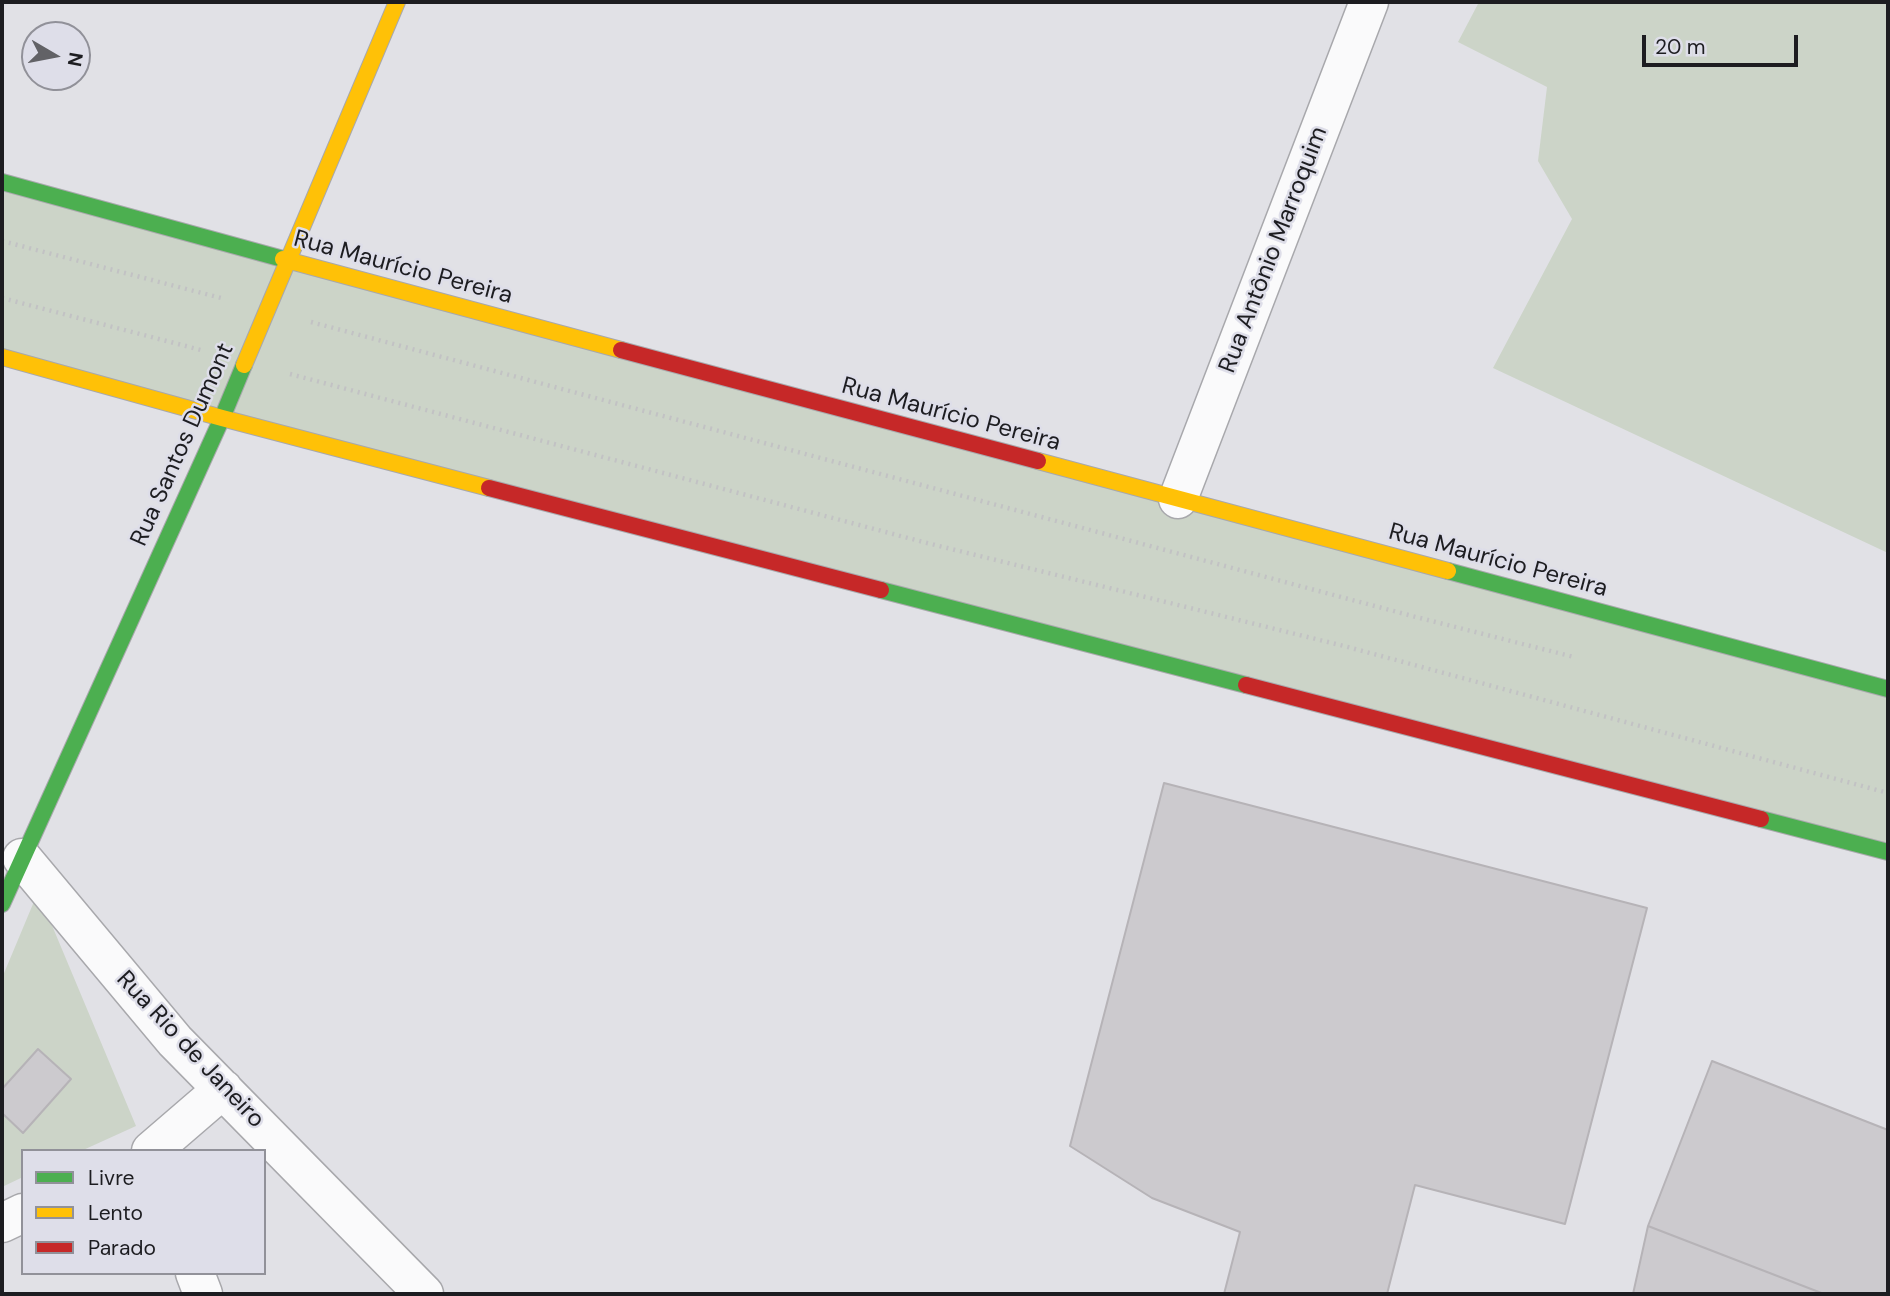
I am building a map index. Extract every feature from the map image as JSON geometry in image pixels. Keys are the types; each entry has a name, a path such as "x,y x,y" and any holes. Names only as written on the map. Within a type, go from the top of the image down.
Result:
{"street":[{"name":"Rua Santos Dumont","path":"2,904 222,418 397,2"},
{"name":"Rua Antônio Marroquim","path":"1178,499 1369,2"},
{"name":"Rua Maurício Pereira","path":"2,182 1888,689"},
{"path":"2,357 222,418 1888,852"},
{"name":"Rua Rio de Janeiro","path":"22,858 175,1041 424,1294"},
{"path":"153,1149 222,1089"},
{"path":"2,1223 21,1214"},
{"path":"196,1275 203,1294"}],"path":[{"path":"2,241 1402,614 1575,657"},
{"path":"2,298 927,543 1344,646 1888,793"}],"shaded area":[{"path":"1479,2 1888,2 1888,553 1493,368 1572,219 1538,161 1547,87 1458,42"},
{"path":"2,182 1888,689 1888,852 2,357"},
{"path":"38,892 136,1126 85,1149 21,1149 21,1178 2,1187 2,978"}],"building":[{"path":"1164,783 1647,908 1565,1224 1415,1185 1387,1294 1224,1294 1240,1232 1152,1198 1070,1146"},
{"path":"38,1049 71,1079 23,1133 2,1113 2,1089"},
{"path":"1712,1061 1888,1130 1888,1294 1824,1294 1648,1226"},
{"path":"1648,1226 1824,1294 1633,1294"}],"traffic: fast":[{"path":"2,182 283,259"},
{"path":"2,904 244,365"},
{"path":"1448,571 1888,689"},
{"path":"881,590 1246,685"},
{"path":"1761,819 1888,852"}],"traffic: slow":[{"path":"244,365 397,2"},
{"path":"283,259 621,350"},
{"path":"2,357 489,488"},
{"path":"1038,461 1448,571"}],"traffic: jam":[{"path":"621,350 1038,461"},
{"path":"489,488 881,590"},
{"path":"1246,685 1761,819"}]}
